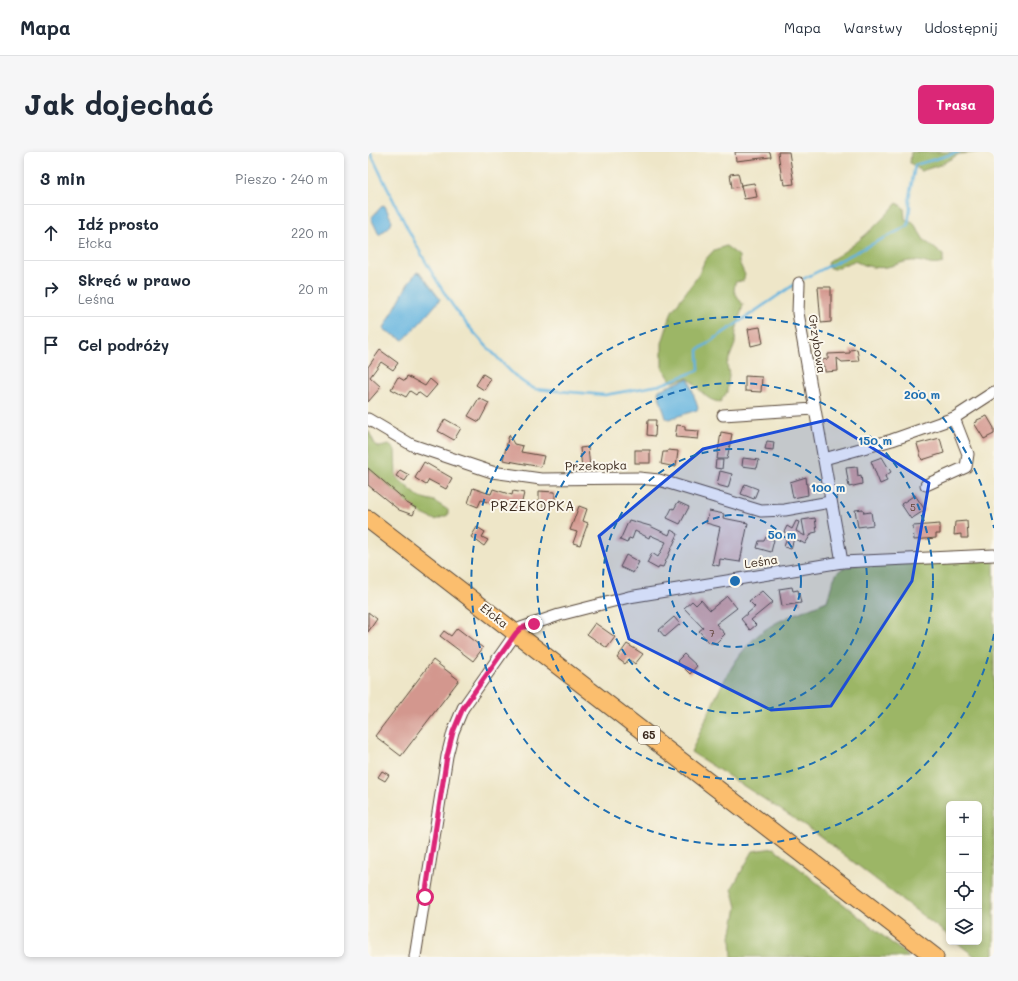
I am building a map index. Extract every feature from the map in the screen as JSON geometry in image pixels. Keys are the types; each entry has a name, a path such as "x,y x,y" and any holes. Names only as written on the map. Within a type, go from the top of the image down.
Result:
{"main road":[{"name":"Ełcka","path":"368,519 516,633"},
{"name":"65","path":"516,633 935,957"}],"street":[{"name":"Grzybowa","path":"799,283 798,313 824,459 830,502 842,562"},
{"path":"824,459 892,440 954,418 994,392"},
{"path":"723,415 814,409"},
{"path":"926,485 966,467 968,454 954,418"},
{"name":"Przekopka","path":"368,419 412,445 492,472 541,479 639,478 659,480 760,511 785,510 830,502"},
{"name":"Leśna","path":"516,633 521,628 558,615 629,597 842,562 994,555"},
{"name":"Ełcka","path":"415,957 447,756 453,732 463,708 516,633"}],"highlighted area":[{"path":"827,420 929,483 912,581 831,706 771,710 629,639 599,536 703,449"}],"green space":[{"path":"911,152 981,152 959,154 940,165 921,171 910,163"},
{"path":"897,203 904,208 905,219 913,222 924,240 943,255 943,263 932,264 909,261 881,268 867,266 854,261 834,269 827,267 829,261 848,249 865,235"},
{"path":"726,246 739,256 739,262 745,275 743,281 735,282 734,291 743,305 736,331 735,344 727,364 729,375 727,392 720,402 706,396 688,378 672,382 662,367 662,343 672,311 698,276 705,260 714,250"},
{"path":"368,430 376,446 380,447 389,445 395,450 396,477 419,497 434,501 448,510 448,515 435,520 420,513 368,468"},
{"path":"911,561 994,561 994,957 976,957 960,945 982,945 982,801 946,801 946,934 812,830 691,752 730,670 751,642 763,631 794,614 827,601 836,575 838,572 847,567 864,564"},
{"path":"774,848 909,957 732,957 731,937 737,907 732,888 753,851"}],"water":[{"path":"383,205 385,206 392,221 389,227 379,235 371,218"},
{"path":"417,272 421,274 440,299 423,320 403,340 384,328 409,282"},
{"path":"687,379 689,380 698,408 697,410 669,419 666,418 658,393 659,390"}],"building":[{"path":"735,152 770,152 771,157 736,161"},
{"path":"778,152 789,152 794,184 785,185 784,179 782,180"},
{"path":"738,173 741,186 732,188 730,174"},
{"path":"754,183 757,197 744,199 741,185"},
{"path":"818,287 831,287 831,322 821,323"},
{"path":"760,327 763,343 751,346 748,329"},
{"path":"857,349 859,361 842,362 837,358 838,371 825,372 825,366 822,366 822,360 828,359 828,354 850,353 850,350"},
{"path":"380,350 398,363 393,370 381,362 370,377 381,387 368,402 368,367"},
{"path":"483,374 491,379 484,390 476,385"},
{"path":"407,376 425,386 430,379 437,385 426,398 418,392 416,395 410,391 406,397 391,389 398,377 405,381"},
{"path":"745,376 762,377 761,392 745,391"},
{"path":"479,398 489,403 479,422 468,416"},
{"path":"987,416 994,428 994,434 984,439 974,423 977,422 977,420"},
{"path":"445,419 461,428 454,440 438,431"},
{"path":"648,420 656,420 655,436 647,435"},
{"path":"677,425 685,426 685,430 699,431 698,439 675,437"},
{"path":"721,432 732,434 727,459 717,459"},
{"path":"509,435 514,444 523,446 521,452 544,456 541,467 503,460"},
{"path":"940,438 944,453 922,460 917,444"},
{"path":"767,441 774,442 773,450 765,449"},
{"path":"588,447 590,468 582,469 580,448"},
{"path":"635,450 650,450 650,463 635,463"},
{"path":"668,450 678,451 676,467 661,464 663,452 667,452"},
{"path":"882,457 891,472 885,476 887,481 880,484 871,461"},
{"path":"743,458 759,460 757,468 742,466"},
{"path":"716,460 723,460 722,469 715,468"},
{"path":"424,462 452,478 446,489 429,480 426,485 415,478"},
{"path":"857,467 858,476 861,475 862,484 849,487 846,468"},
{"path":"368,468 405,500 405,502 416,508 413,515 399,510 368,485"},
{"path":"400,470 409,475 405,481 396,476"},
{"path":"720,471 732,474 728,488 717,485"},
{"path":"806,477 808,495 793,498 790,482"},
{"path":"745,484 758,489 754,499 741,494"},
{"path":"473,488 491,494 493,489 512,495 513,491 524,493 520,510 513,509 514,505 498,502 497,505 481,500 478,507 468,503"},
{"path":"539,491 555,492 555,502 550,502 549,507 543,507 543,502 539,502"},
{"path":"915,495 925,510 911,519 901,504"},
{"path":"678,502 689,507 680,524 667,518 672,508 674,509"},
{"path":"579,506 587,509 583,521 588,523 580,545 573,543 577,532 570,530"},
{"path":"863,509 864,513 871,512 873,525 858,527 855,510"},
{"path":"709,511 724,514 723,518 748,523 740,562 720,559 719,566 712,564 720,527 706,523"},
{"path":"815,518 817,532 812,533 805,544 794,538 791,549 784,547 788,534 784,532 787,526 792,529 796,521 799,522 796,531 805,536 802,520"},
{"path":"629,520 650,526 669,535 671,530 678,534 663,567 659,566 658,569 647,563 652,553 658,557 666,542 650,535 649,538 635,531 632,539 629,538 627,543 620,540"},
{"path":"967,521 968,538 961,538 961,534 954,535 955,522"},
{"path":"940,524 940,534 936,534 936,538 914,540 913,526"},
{"path":"477,527 485,532 482,537 488,540 484,546 471,537"},
{"path":"766,537 774,540 771,552 757,548 759,541 764,541"},
{"path":"626,555 639,562 633,573 620,567"},
{"path":"792,587 793,591 798,590 801,603 782,606 779,589"},
{"path":"762,591 773,602 751,620 756,625 750,630 741,619 755,607 749,601"},
{"path":"727,596 737,608 716,624 725,634 716,643 710,643 699,631 703,628 684,608 692,601 696,605 701,600 710,610"},
{"path":"368,612 377,619 368,632"},
{"path":"674,617 680,624 665,637 659,630"},
{"path":"595,623 615,637 607,648 587,634"},
{"path":"457,628 483,648 473,661 440,636 444,631 451,636"},
{"path":"627,644 643,654 635,664 629,659 625,664 617,658"},
{"path":"684,654 697,666 690,674 677,661"},
{"path":"433,660 459,680 401,756 375,736"},
{"path":"382,771 389,775 385,781 378,777"}],"waterway":[{"path":"370,152 417,246 454,307 477,336 509,370 524,383 535,389 605,395 660,385 699,370 698,350 795,284"},
{"path":"803,279 908,226 910,207 909,198 915,165 959,152"}],"district":[{"name":"PRZEKOPKA","path":"533,506"}],"route":[{"path":"425,897 447,756 456,724 463,708 472,694 516,633 521,628 534,624"}]}
